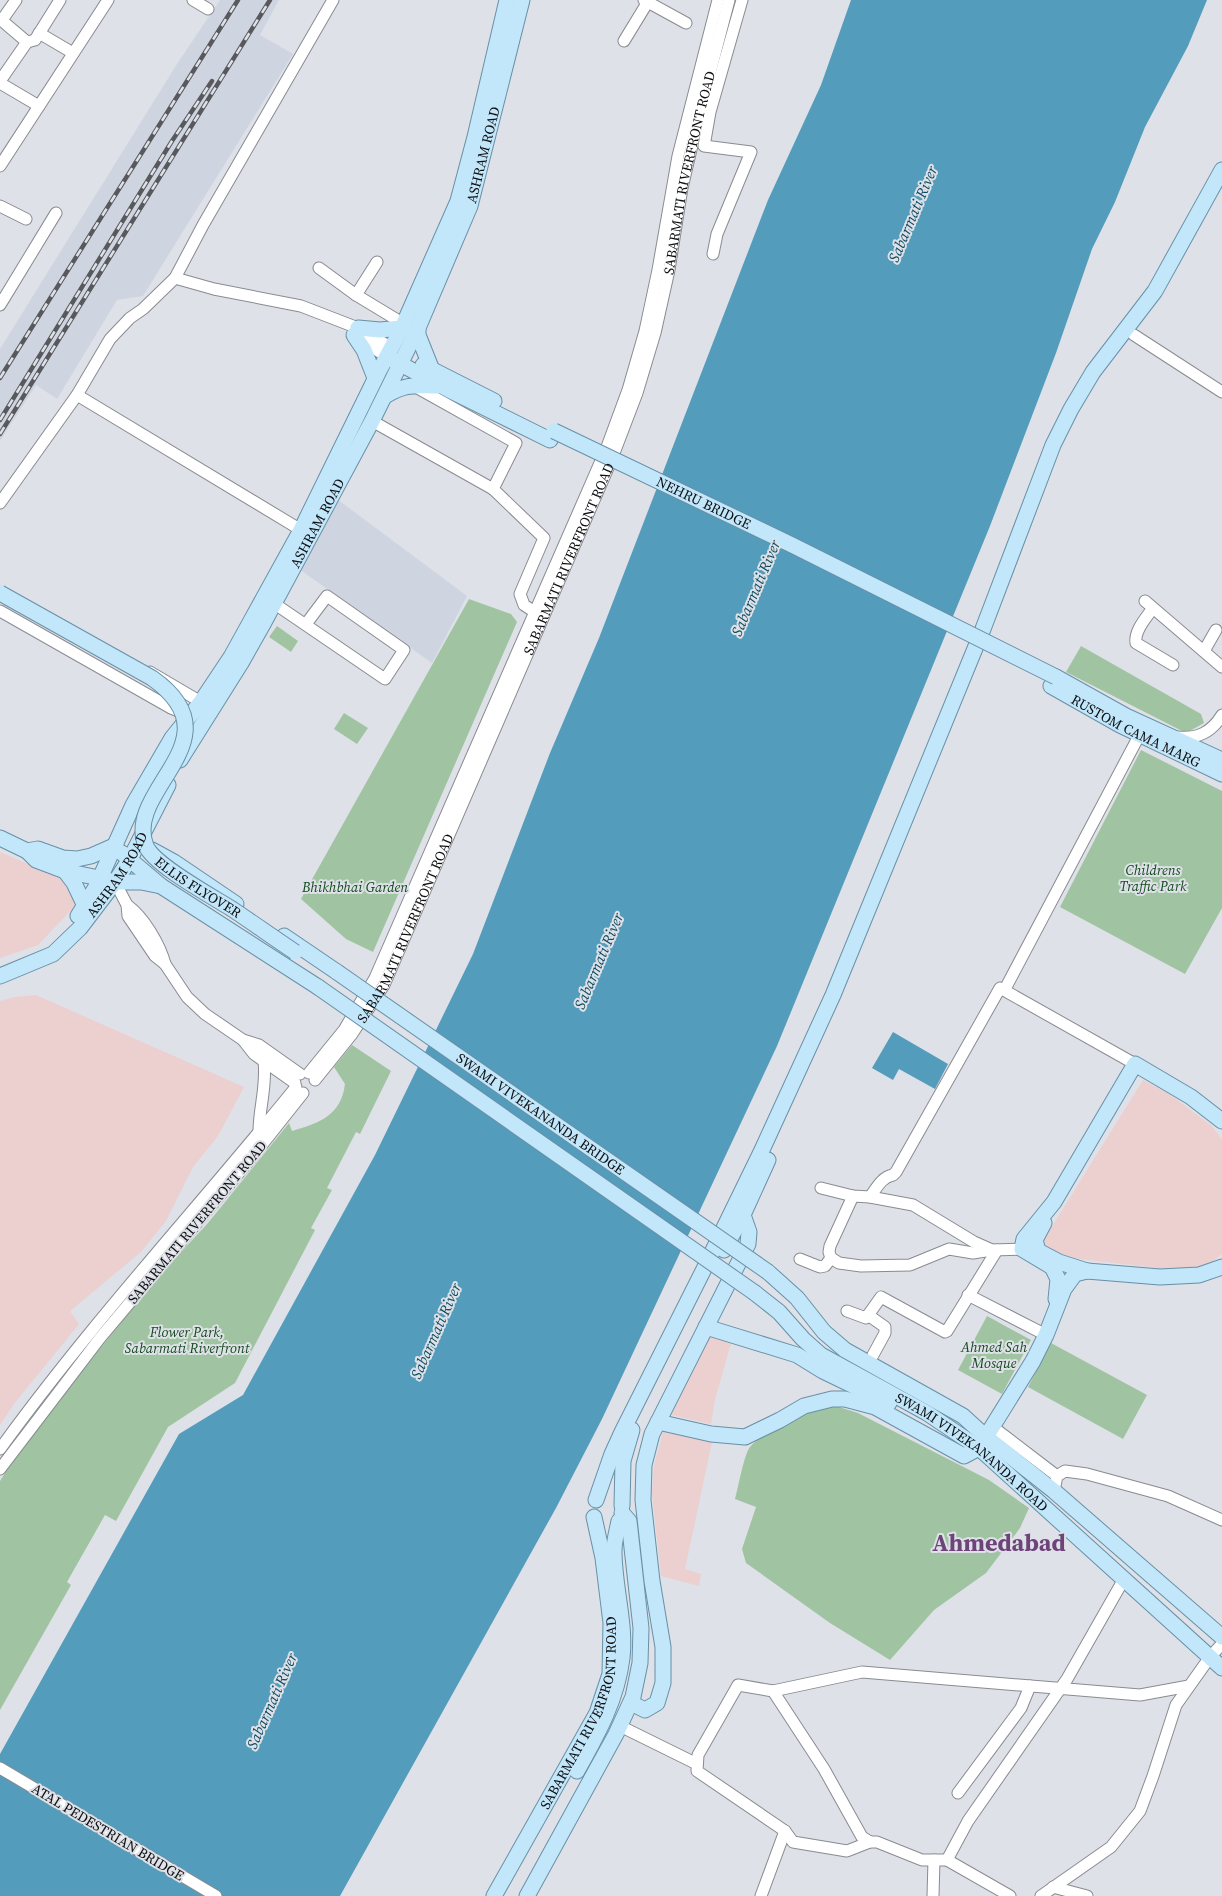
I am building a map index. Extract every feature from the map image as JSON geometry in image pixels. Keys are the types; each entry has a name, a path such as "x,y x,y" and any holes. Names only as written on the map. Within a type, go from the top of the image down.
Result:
{"main road":[{"name":"ASHRAM ROAD","path":"0,976 54,954 80,928 130,860 183,755 241,663 275,604 385,396 403,360 408,327 458,201 507,0"},
{"name":"ASHRAM ROAD","path":"0,966 47,946 72,922 85,906 96,887 133,806 172,738 202,702 252,620 300,530 375,378 389,352 408,327 470,206 522,0"},
{"path":"621,1513 613,1525 605,1526 598,1523 594,1518 592,1508 612,1454 762,1150 833,995 983,629 1053,445 1070,409 1093,372 1155,291 1222,170"},
{"path":"505,1896 605,1720 614,1698 622,1657 622,1636 614,1550 621,1513 623,1461 630,1434 743,1215 839,1001 992,631 1061,450 1099,379 1164,297 1222,188"},
{"path":"375,378 353,329 380,330 408,327 418,335 432,370"},
{"path":"389,352 403,360"},
{"name":"NEHRU BRIDGE","path":"403,360 432,370 642,486 773,545 1053,681"},
{"name":"NEHRU BRIDGE","path":"403,360 442,386 552,435"},
{"path":"385,396 400,388 442,386"},
{"name":"ELLIS FLYOVER","path":"0,593 152,678 166,688 180,708 185,724 184,737 181,750 145,817 143,833 146,848 156,859 178,875 295,952 315,959"},
{"name":"ELLIS FLYOVER","path":"0,601 146,684 162,696 174,713 177,726 176,740 173,750 144,800 137,817 135,835 140,852 150,864 172,881 282,955 310,981"},
{"name":"RUSTOM CAMA MARG","path":"1053,681 1140,734 1222,774"},
{"name":"RUSTOM CAMA MARG","path":"1053,681 1222,760"},
{"path":"0,838 27,851 36,860 65,871 115,882 141,882 161,886"},
{"path":"27,851 38,850 63,858 77,859 91,856 120,843 139,843 174,862 315,959"},
{"path":"114,846 161,886 310,981"},
{"path":"65,871 74,883 85,906"},
{"name":"SWAMI VIVEKANANDA BRIDGE","path":"315,959 337,972 768,1272 797,1298 824,1332 844,1350 963,1416 982,1419 986,1437"},
{"name":"SWAMI VIVEKANANDA BRIDGE","path":"310,981 755,1293"},
{"path":"1222,1121 1191,1098 1136,1064 1054,1202 1035,1240 1038,1251 1060,1262 1087,1271 1160,1277 1199,1275 1222,1267"},
{"path":"1054,1202 1024,1239 1022,1249 1052,1267 1058,1279 1054,1312"},
{"path":"631,1702 645,1710 657,1703 663,1683 663,1647 652,1582 643,1500 644,1465 652,1434 748,1244 749,1232 743,1215"},
{"path":"658,1422 710,1434 745,1437 804,1406 832,1399 845,1399 875,1407 964,1456 986,1437 1033,1362 1046,1335 1064,1288 1075,1274 1087,1271"},
{"name":"SWAMI VIVEKANANDA ROAD","path":"755,1293 778,1312 821,1355 948,1425 986,1437 1124,1579 1222,1668"},
{"path":"706,1327 796,1355 842,1382 926,1421 948,1425"},
{"path":"986,1437 1055,1484 1222,1637"},
{"path":"527,1896 620,1726 631,1702 640,1663 641,1628 629,1521 626,1515 621,1513 617,1500 610,1496 603,1496 596,1500"},
{"name":"SABARMATI RIVERFRONT ROAD","path":"494,1896 597,1713 610,1674 611,1623 603,1558 594,1518"}],"street":[{"path":"16,0 1,20 27,42"},
{"path":"40,106 0,82 27,42 35,40 60,0"},
{"path":"0,166 108,0"},
{"path":"193,0 208,9"},
{"path":"0,503 77,395 110,339 130,318 144,309 175,278 332,0"},
{"name":"SABARMATI RIVERFRONT ROAD","path":"227,1179 259,1132 303,1082 352,1034 384,986 539,615 607,470 637,393 659,315 669,270 674,205 690,107 718,0"},
{"name":"SABARMATI RIVERFRONT ROAD","path":"674,205 705,111 729,0"},
{"path":"713,254 718,234 750,152 704,146 705,111 742,0"},
{"path":"624,41 647,1 686,24"},
{"path":"39,33 73,53"},
{"path":"0,206 26,219"},
{"path":"0,305 56,213"},
{"path":"356,295 377,262"},
{"path":"320,268 356,295 408,327"},
{"path":"175,278 214,289 301,306 353,329 389,352"},
{"path":"1134,335 1222,392"},
{"path":"414,386 516,443 493,488"},
{"path":"77,395 300,530"},
{"path":"372,421 493,488 544,538 520,594 524,605 539,615"},
{"path":"0,589 186,691 202,702"},
{"path":"275,604 386,679 404,650 327,596 306,624"},
{"path":"1173,665 1136,643 1135,637 1149,604 1222,667"},
{"path":"0,611 170,708 189,716"},
{"path":"1204,652 1216,630"},
{"path":"1175,737 1189,738 1199,736 1209,730 1222,715"},
{"path":"1005,989 1140,734"},
{"path":"115,882 127,905 136,912 156,943 165,964 187,997 205,1014 243,1040 259,1045 303,1082"},
{"path":"870,1197 886,1176 893,1175 896,1172 1000,988 1005,989 1136,1064"},
{"path":"243,1040 254,1054 303,1082"},
{"path":"259,1132 259,1121 266,1087 264,1061"},
{"name":"SABARMATI RIVERFRONT ROAD","path":"0,1469 3,1453 41,1404 92,1331 227,1179 303,1082"},
{"path":"821,1188 853,1196 870,1197 913,1205 974,1242 994,1250"},
{"path":"853,1196 832,1239 829,1252 831,1258 839,1263 861,1266 910,1265 949,1249 973,1253 1022,1249"},
{"path":"847,1311 863,1318 868,1316 881,1297 945,1332 949,1329 994,1250"},
{"path":"800,1259 820,1267 825,1266 831,1258"},
{"path":"968,1294 1046,1335"},
{"path":"868,1316 885,1327 885,1333 873,1355"},
{"path":"1055,1484 1065,1471 1087,1474 1168,1496 1222,1520"},
{"path":"947,1860 968,1821 1061,1689 1124,1579"},
{"path":"1041,1896 1111,1847 1140,1811 1154,1776 1176,1705 1210,1657 1222,1644"},
{"path":"870,1842 847,1851 793,1842 785,1831 697,1771 698,1755 738,1685 773,1691 862,1672 1140,1695 1189,1686"},
{"path":"958,1793 1021,1708 1030,1686"},
{"path":"773,1691 824,1769 862,1837 870,1842 884,1845 922,1860 947,1860 1010,1896"},
{"path":"620,1726 698,1764"},
{"name":"ATAL PEDESTRIAN BRIDGE","path":"0,1768 216,1896"},
{"path":"761,1896 785,1831"},
{"path":"933,1896 934,1860"},
{"path":"1053,1887 1087,1896"}],"shaded area":[{"path":"220,0 279,0 260,35 293,54 143,296 117,300 57,399 36,385 0,441 0,349 177,64"},
{"path":"337,499 467,596 432,663 299,569"},
{"path":"0,852 61,878 76,905 38,945 0,958"},
{"path":"36,995 244,1087 218,1136 193,1167 166,1221 141,1252 70,1311 79,1324 14,1404 0,1425 0,1001 14,997"},
{"path":"1143,1080 1169,1094 1212,1126 1222,1140 1222,1254 1208,1265 1193,1272 1054,1256 1048,1252 1043,1241"},
{"path":"712,1336 731,1343 715,1400 711,1424 671,1415 705,1337"},
{"path":"667,1430 712,1442 685,1569 701,1574 699,1586 661,1576 652,1493 654,1466 663,1432"}],"green space":[{"name":"Bhikhbhai Garden","path":"469,599 511,614 517,622 373,952 346,939 301,899"},
{"path":"277,626 298,641 291,652 269,637"},
{"path":"1081,646 1201,714 1204,723 1186,733 1066,672"},
{"path":"344,713 368,728 357,744 334,729"},
{"name":"Childrens Traffic Park","path":"1141,750 1222,791 1222,908 1185,974 1060,907"},
{"name":"Flower Park, Sabarmati Riverfront","path":"352,1045 391,1071 360,1134 356,1132 327,1188 332,1190 311,1228 315,1230 235,1383 168,1427 116,1521 105,1515 67,1582 71,1585 0,1710 0,1481 54,1406 157,1278 208,1223 289,1123 292,1131 320,1121 334,1111 343,1095 345,1084 334,1067"},
{"name":"Ahmed Sah Mosque","path":"987,1316 1031,1340 1002,1394 958,1370"},
{"path":"1051,1343 1147,1395 1123,1439 1028,1387"},
{"path":"825,1407 839,1407 858,1413 989,1480 1029,1508 1020,1528 986,1573 934,1610 890,1660 830,1623 746,1563 742,1549 756,1507 735,1499 743,1464 750,1447 774,1429 807,1413"}],"water":[{"name":"Sabarmati River","path":"851,0 1207,0 1188,46 1145,127 1115,202 1092,249 1056,353 990,526 777,1046 602,1419 556,1508 340,1896 0,1896 0,1754 179,1434 243,1395 375,1155 473,954 550,753 599,638 768,200 821,85"},
{"path":"893,1032 948,1064 935,1089 899,1069 893,1080 872,1068"}],"railway":[{"path":"0,378 238,0"},
{"path":"0,434 270,0"},
{"path":"0,420 172,141 212,81"}],"district":[{"name":"Ahmedabad","path":"999,1543"}]}
